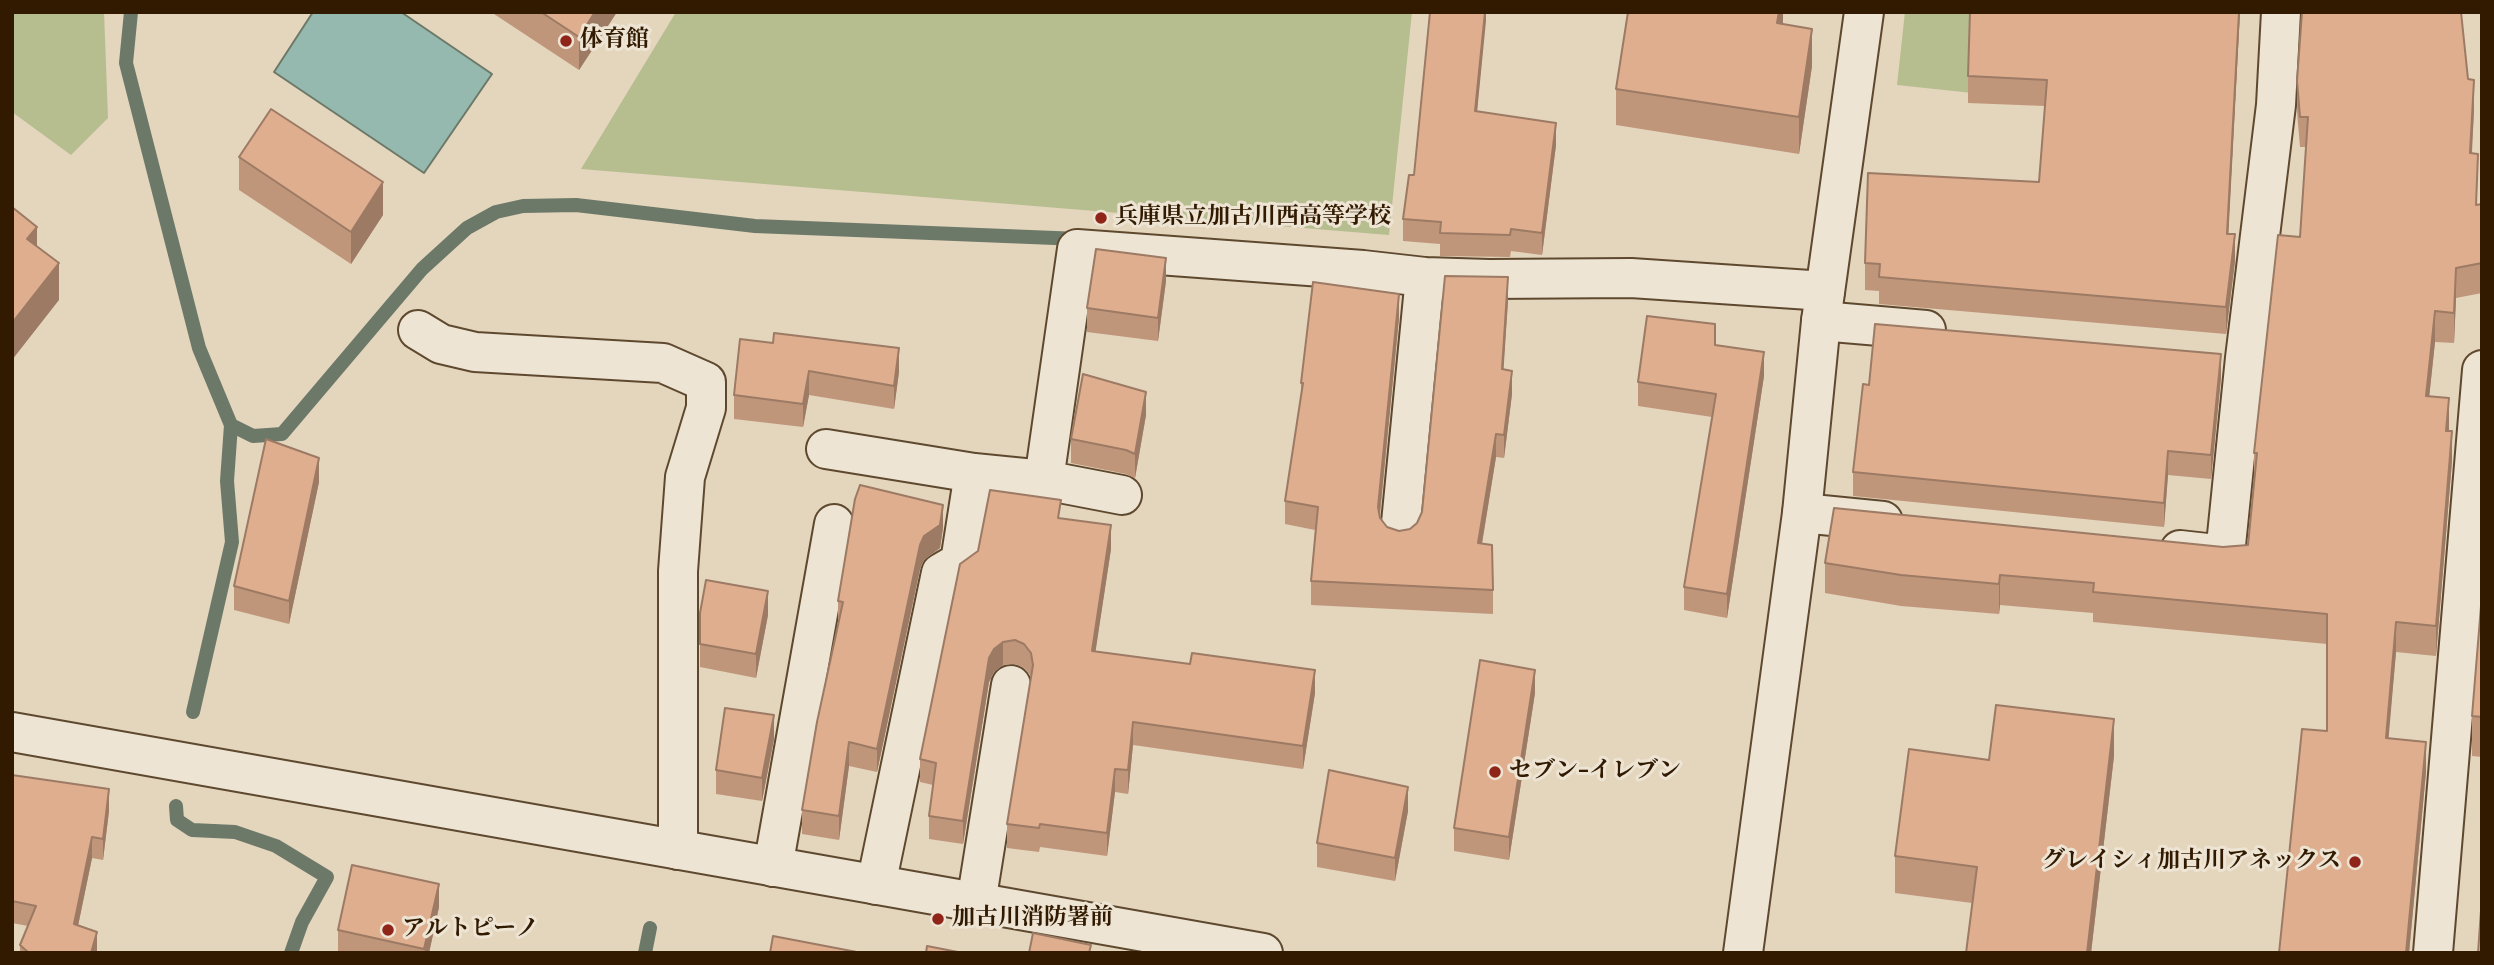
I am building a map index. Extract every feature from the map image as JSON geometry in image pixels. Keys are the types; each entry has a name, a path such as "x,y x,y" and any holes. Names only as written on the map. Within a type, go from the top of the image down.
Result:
{"street":[{"path":"1742,953 1802,513 1823,306 1864,12"},
{"path":"2142,547 2225,555 2245,358 2276,105 2280,12"},
{"path":"1044,480 1076,249 1425,277 1631,278 1823,306 1959,333"},
{"path":"1400,533 1425,277"},
{"path":"418,330 442,344 473,368 663,363 706,382 706,408 685,477 678,571 678,850"},
{"path":"2204,354 2245,358"},
{"path":"2433,953 2470,656 2482,370"},
{"path":"826,449 974,473 1044,480 1122,495"},
{"path":"876,885 941,573 960,562 974,473"},
{"path":"1802,513 1921,525"},
{"path":"774,867 834,524"},
{"path":"976,903 1011,685"},
{"path":"12,732 976,903 1202,947 1263,953"}],"green space":[{"path":"12,12 104,12 108,118 71,155 12,112"},
{"path":"676,12 1412,12 1389,235 581,169"},
{"path":"1905,12 1988,12 1982,94 1897,85"}],"water":[{"path":"313,12 401,12 492,74 424,173 274,72"}],"building":[{"path":"541,12 595,12 579,37"},
{"path":"1430,12 1485,12 1475,111 1556,123 1542,233 1511,229 1510,235 1440,233 1441,222 1403,219 1409,175 1414,175"},
{"path":"1628,12 1779,12 1777,23 1812,29 1799,117 1616,89"},
{"path":"1970,12 2239,12 2227,234 2235,234 2226,307 1879,277 1880,264 1865,263 1868,173 2039,182 2047,80 1968,76"},
{"path":"2302,12 2461,12 2468,79 2474,80 2470,153 2478,154 2476,205 2482,204 2482,263 2456,268 2454,313 2435,311 2426,396 2449,398 2446,431 2452,431 2436,626 2396,622 2386,738 2426,742 2406,953 2279,953 2302,729 2327,731 2327,614 2093,592 2094,583 2000,575 1999,584 1901,575 1825,563 1834,508 2223,547 2248,545 2257,453 2254,453 2278,235 2300,237 2308,117 2300,117 2297,81"},
{"path":"271,109 383,182 351,232 239,157"},
{"path":"12,207 37,227 27,239 59,263 12,323"},
{"path":"1096,249 1166,258 1158,318 1087,308"},
{"path":"1445,276 1508,277 1502,369 1512,371 1504,435 1496,434 1478,543 1492,545 1493,590 1311,581 1318,507 1285,501 1303,383 1313,282 1399,294 1378,507 1380,518 1387,527 1399,531 1410,529 1417,523 1422,512"},
{"path":"1647,316 1715,324 1715,345 1764,352 1727,594 1684,587 1716,394 1638,382"},
{"path":"1875,324 2221,354 2211,455 2168,451 2164,503 1853,472 1863,384 1869,385"},
{"path":"774,333 899,348 894,386 809,371 803,404 734,395 740,339 773,343"},
{"path":"1083,374 1146,392 1135,454 1071,439"},
{"path":"266,439 319,458 289,601 234,586"},
{"path":"860,485 943,505 940,525 924,536 920,545 877,749 849,742 839,816 802,810 817,722 843,602 838,601 855,499"},
{"path":"990,490 1061,500 1058,518 1111,525 1092,651 1190,664 1192,653 1315,670 1303,746 1133,722 1128,770 1115,769 1107,833 1040,824 1039,828 1007,824 1033,665 1031,653 1024,644 1015,640 1003,642 994,649 989,658 963,821 929,816 936,763 920,759 960,564 978,551"},
{"path":"706,580 768,591 756,654 700,644 700,613"},
{"path":"2482,594 2482,717 2472,716"},
{"name":"セブン-イレブン","path":"1480,660 1535,670 1509,837 1454,828"},
{"path":"1996,705 2114,719 2087,953 1966,953 1977,867 1895,856 1909,749 1989,760"},
{"path":"725,708 774,715 762,778 716,770"},
{"path":"1329,770 1408,787 1395,858 1317,843"},
{"path":"12,775 109,789 103,839 92,837 74,924 97,932 91,953 29,953 20,945 36,906 12,901"},
{"name":"アルトピーノ","path":"352,865 439,884 424,949 338,930"},
{"path":"2482,896 2482,953 2478,953"},
{"path":"1033,933 1091,945 1089,953 1029,953"},
{"path":"773,936 862,953 770,953"},
{"path":"927,946 963,953 926,953"}],"waterway":[{"path":"131,12 126,63 199,348 231,425 227,481 232,542 193,712"},
{"path":"231,425 253,436 282,434 422,269 467,228 496,212 523,206 576,205 755,226 1080,239"},
{"path":"176,806 177,820 192,830 235,832 276,846 327,877 302,922 291,953"},
{"path":"645,953 650,928"}],"place":[{"name":"体育館","path":"566,41"},
{"name":"兵庫県立加古川西高等学校","path":"1101,218"},
{"name":"セブン-イレブン","path":"1495,772"},
{"name":"グレイシィ加古川アネックス","path":"2355,862"},
{"name":"加古川消防署前","path":"938,919"},
{"name":"アルトピーノ","path":"388,930"}]}
